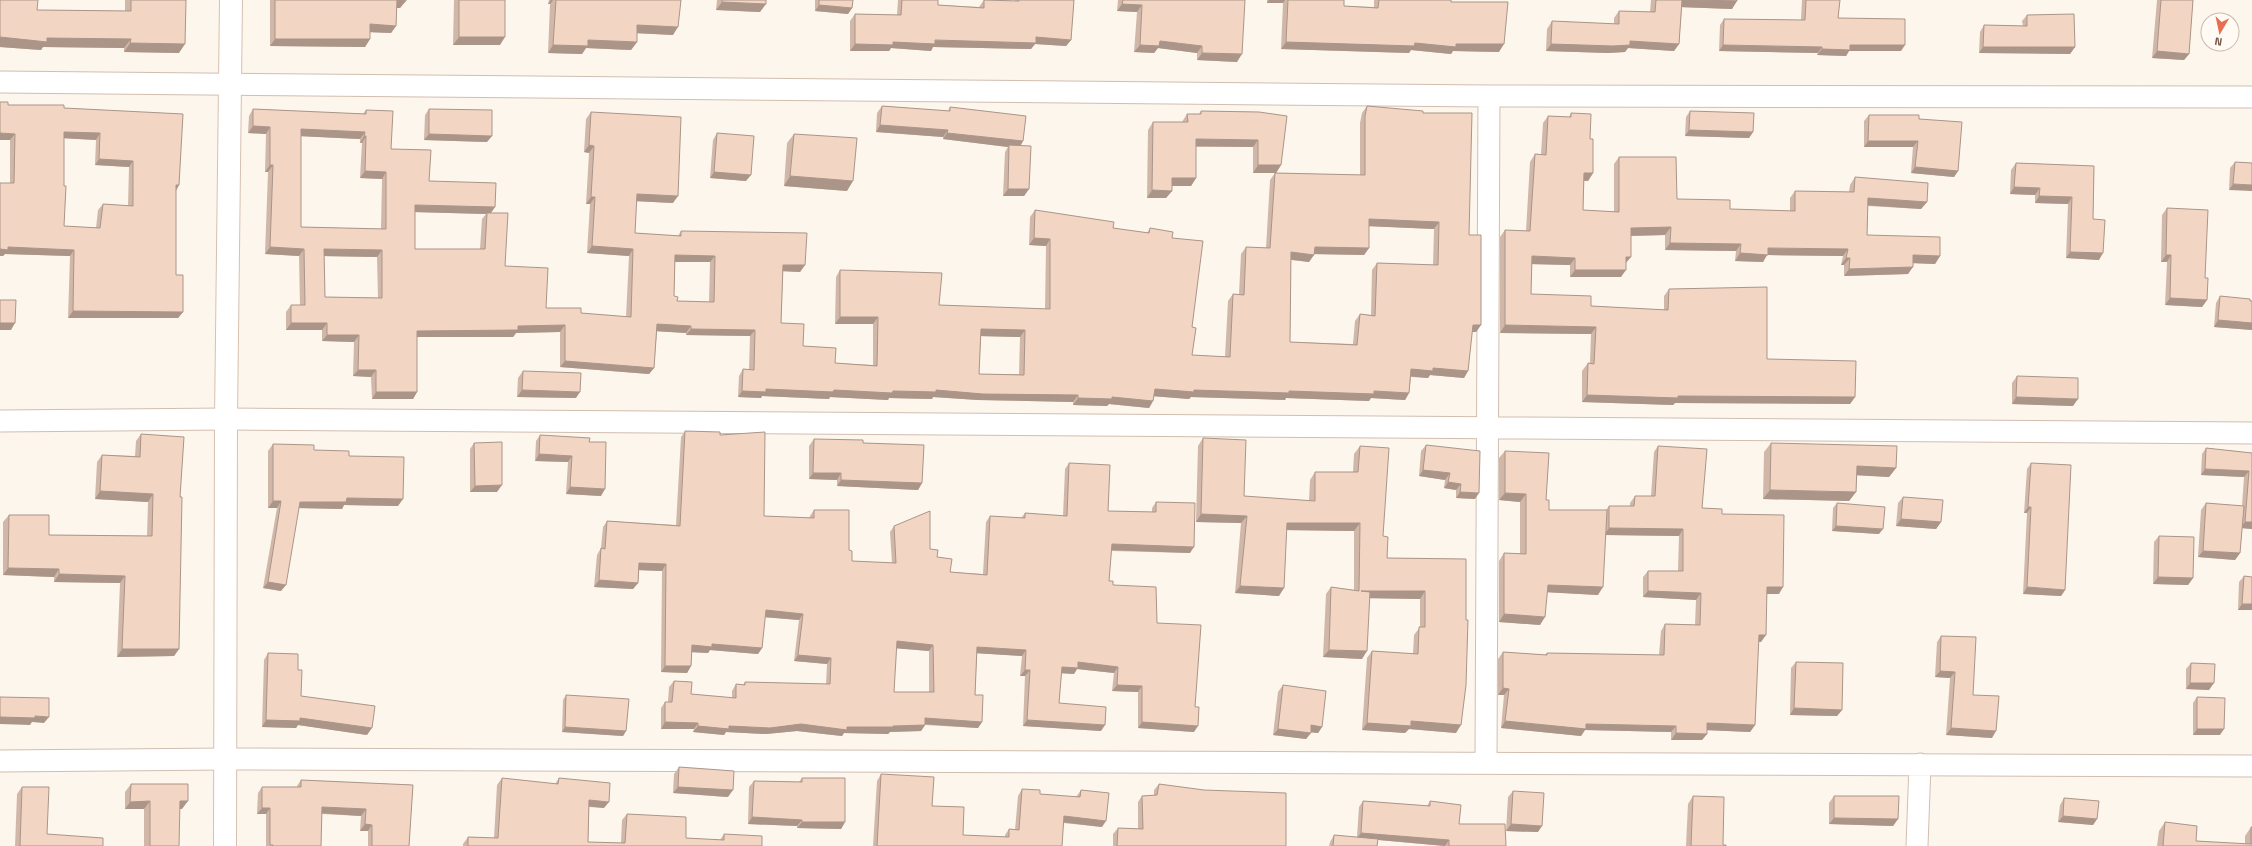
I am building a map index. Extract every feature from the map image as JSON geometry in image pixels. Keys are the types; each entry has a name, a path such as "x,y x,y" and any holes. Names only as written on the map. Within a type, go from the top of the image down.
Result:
{"main road":[{"path":"225,846 226,419 231,0"}],"street":[{"path":"0,82 1489,96 2252,97"},
{"path":"1486,763 1489,96"},
{"path":"0,421 226,419 2252,433"},
{"path":"0,760 226,759 2252,766"},
{"path":"1917,846 1920,764"}],"building":[{"path":"0,0 38,0 37,10 131,11 131,0 186,0 185,44 130,43 131,39 47,38 47,42 0,37"},
{"path":"275,0 397,0 396,26 370,24 370,39 275,39"},
{"path":"459,0 505,0 505,37 459,37"},
{"path":"556,0 681,0 678,27 637,25 637,42 588,40 588,46 553,45"},
{"path":"722,0 766,0 766,4 722,2"},
{"path":"819,0 853,0 852,8 819,5"},
{"path":"902,0 938,0 938,5 984,8 984,0 1074,0 1071,40 1036,37 1036,43 935,40 935,44 893,42 893,45 855,44 855,14 901,15"},
{"path":"1123,0 1245,0 1242,54 1202,53 1202,46 1160,41 1159,46 1140,45 1142,5 1122,4"},
{"path":"1288,0 1344,0 1344,6 1378,8 1379,0 1508,2 1504,44 1456,44 1456,47 1415,43 1414,46 1286,42"},
{"path":"1656,0 1682,0 1679,44 1630,41 1630,45 1613,46 1551,44 1552,21 1619,24 1619,11 1655,12"},
{"path":"1695,0 1737,0 1737,1"},
{"path":"1806,0 1840,0 1838,18 1905,19 1905,45 1850,45 1850,50 1822,49 1822,47 1723,45 1724,19 1805,20"},
{"path":"2161,0 2193,0 2189,54 2157,51"},
{"path":"2074,14 2075,47 1983,47 1984,25 2027,26 2027,15"},
{"path":"0,102 8,102 8,105 64,105 64,108 183,114 179,185 176,185 176,275 183,275 183,312 73,311 74,250 8,247 8,250 0,249 0,183 14,183 15,134 0,133","holes":["64,132 100,133 99,159 133,161 133,206 103,204 100,228 64,226 66,186 64,186"]},
{"path":"882,106 950,111 950,107 1026,116 1023,141 947,133 948,130 880,125"},
{"path":"1367,106 1423,111 1423,113 1472,113 1469,235 1481,235 1481,325 1473,325 1468,371 1433,368 1433,371 1411,369 1409,393 1374,391 1374,394 1289,391 1289,393 1194,390 1194,392 1155,389 1153,401 1112,397 1112,399 1078,398 1078,395 983,394 936,390 936,392 893,391 892,393 766,389 766,392 742,391 743,369 754,370 755,330 691,329 691,326 657,324 654,368 565,361 565,325 518,326 518,330 417,331 417,392 376,392 376,370 358,370 359,335 327,335 327,323 291,323 291,305 305,305 304,249 270,247 273,165 270,165 270,127 253,126 253,109 366,114 366,110 393,111 391,149 431,150 429,181 496,183 495,207 415,205 415,249 485,249 487,213 508,213 505,266 548,268 546,308 581,308 581,313 631,317 633,249 592,246 595,197 591,197 594,146 589,145 591,112 681,117 678,196 637,194 635,233 681,236 681,231 807,233 805,265 783,265 781,323 804,324 803,346 836,348 835,363 877,366 878,317 840,317 840,270 942,273 939,305 1050,309 1050,239 1034,238 1035,210 1114,222 1113,228 1149,233 1150,228 1173,232 1172,238 1203,241 1192,327 1196,328 1192,355 1230,357 1233,294 1244,295 1246,247 1270,248 1275,173 1365,175 1365,116","holes":["301,129 365,132 365,171 386,172 386,229 301,227","1369,219 1439,222 1438,265 1377,263 1375,316 1360,314 1357,345 1290,342 1291,252 1314,255 1315,247 1369,248","324,249 382,250 382,298 325,297","675,255 715,256 714,302 677,301 678,297 674,296","981,329 1025,330 1024,375 979,374"]},
{"path":"429,109 492,110 492,136 429,134"},
{"path":"1201,111 1259,112 1287,116 1281,165 1258,165 1258,140 1196,139 1196,178 1172,178 1172,191 1152,190 1153,122 1188,122 1187,114 1201,114"},
{"path":"1690,111 1754,113 1753,132 1689,130"},
{"path":"1571,113 1591,114 1590,139 1593,139 1593,173 1584,173 1583,210 1619,212 1619,157 1676,157 1677,199 1730,200 1730,209 1795,211 1795,191 1854,192 1855,177 1928,183 1927,202 1868,198 1867,235 1940,237 1940,256 1913,255 1913,267 1849,269 1850,258 1846,258 1848,249 1768,248 1768,255 1740,253 1741,244 1670,243 1671,227 1631,228 1631,257 1626,257 1626,270 1575,270 1575,258 1532,256 1531,294 1591,296 1591,306 1668,310 1669,289 1767,287 1767,359 1856,361 1855,397 1678,396 1678,398 1587,395 1588,363 1594,364 1596,327 1505,325 1505,230 1530,231 1535,154 1546,155 1548,116 1571,117"},
{"path":"1869,115 1919,115 1919,119 1962,122 1958,171 1915,167 1918,141 1868,141"},
{"path":"717,133 754,136 751,175 714,172"},
{"path":"794,134 857,138 853,181 790,176"},
{"path":"1009,145 1031,146 1029,189 1008,189"},
{"path":"2235,162 2252,163 2252,185 2233,184"},
{"path":"2016,163 2094,166 2093,219 2105,220 2103,253 2070,252 2072,197 2039,196 2040,188 2014,187"},
{"path":"2167,208 2208,210 2205,278 2208,278 2207,300 2170,298 2171,255 2166,255"},
{"path":"2220,296 2250,299 2250,301 2252,301 2252,323 2218,320"},
{"path":"0,300 16,300 15,323 0,323"},
{"path":"523,371 581,373 580,392 522,390"},
{"path":"2017,376 2078,378 2078,399 2016,397"},
{"path":"685,431 720,432 720,435 765,432 764,516 814,518 814,510 849,510 849,550 852,551 852,561 896,563 894,526 930,511 930,549 938,550 937,557 952,559 950,572 987,575 990,516 1025,518 1025,513 1067,516 1069,463 1110,465 1108,511 1156,512 1156,502 1195,503 1194,547 1112,544 1109,581 1113,581 1113,585 1156,587 1157,623 1201,625 1195,707 1199,707 1198,726 1142,722 1142,686 1117,685 1118,667 1078,662 1078,668 1062,667 1059,703 1106,707 1105,725 1027,720 1030,670 1025,670 1026,650 977,647 975,695 983,695 982,722 925,718 925,725 847,727 847,730 801,724 770,728 729,726 729,729 698,726 698,723 665,722 665,702 672,702 674,681 692,682 691,694 736,698 736,684 745,685 745,682 830,684 831,658 798,655 803,614 766,610 762,648 712,644 712,647 692,645 691,666 665,666 666,564 639,563 638,583 599,580 601,548 605,549 607,521 680,526","holes":["897,641 933,645 934,692 894,692"]},
{"path":"141,434 184,437 180,497 182,497 179,649 122,649 125,576 59,574 59,569 8,568 9,515 49,515 49,535 152,536 153,494 100,491 102,455 140,457"},
{"path":"540,435 590,438 589,442 606,442 605,489 570,487 572,456 539,454"},
{"path":"1203,438 1246,440 1244,496 1315,501 1315,472 1358,472 1360,446 1389,448 1383,536 1388,537 1387,558 1466,559 1466,620 1468,620 1466,685 1461,725 1411,721 1411,726 1367,723 1372,651 1418,654 1419,627 1425,627 1425,591 1361,591 1370,592 1367,651 1329,650 1331,587 1359,591 1360,523 1287,523 1284,588 1240,586 1247,516 1201,514"},
{"path":"814,439 863,440 863,443 924,445 922,483 841,480 841,473 813,473"},
{"path":"502,442 502,485 475,486 474,443"},
{"path":"1771,443 1897,446 1896,468 1857,466 1856,492 1770,490"},
{"path":"273,444 314,445 314,450 349,451 349,456 404,457 403,499 347,498 346,502 300,502 286,585 268,582 281,501 273,501"},
{"path":"1426,445 1480,451 1479,493 1460,492 1461,484 1448,482 1450,473 1423,470"},
{"path":"1658,446 1707,449 1702,508 1722,509 1722,514 1784,515 1783,587 1767,587 1766,635 1759,635 1755,725 1707,723 1707,734 1676,733 1676,726 1586,724 1586,729 1505,721 1509,689 1503,688 1503,652 1547,655 1547,653 1664,655 1665,624 1700,625 1701,593 1648,591 1648,571 1683,571 1683,529 1609,528 1609,506 1634,506 1635,496 1655,496"},
{"path":"2206,448 2252,453 2252,522 2245,522 2249,471 2205,469"},
{"path":"1505,451 1549,453 1546,500 1549,500 1549,510 1607,510 1603,587 1548,585 1545,617 1504,614 1504,553 1526,554 1526,494 1505,493"},
{"path":"2031,463 2071,465 2065,590 2027,587 2031,507 2028,507"},
{"path":"1903,497 1943,500 1941,522 1901,519"},
{"path":"1837,503 1885,507 1883,529 1836,526"},
{"path":"2206,503 2244,506 2240,553 2203,551"},
{"path":"2159,536 2194,537 2193,578 2158,577"},
{"path":"2244,576 2252,577 2252,604 2242,604"},
{"path":"1941,636 1976,637 1973,695 1999,696 1996,731 1951,728 1955,672 1940,671"},
{"path":"268,653 298,654 298,670 302,670 301,696 375,706 372,728 300,718 300,721 266,720"},
{"path":"1796,662 1843,663 1842,710 1794,708"},
{"path":"2191,663 2215,664 2214,683 2190,683"},
{"path":"1283,685 1326,691 1322,727 1311,725 1311,733 1278,729"},
{"path":"566,695 629,699 626,731 565,727"},
{"path":"0,697 49,698 49,717 0,717"},
{"path":"2197,697 2225,698 2224,729 2197,729"},
{"path":"679,767 734,771 733,790 678,787"},
{"path":"881,774 934,777 932,806 964,807 963,835 1009,837 1009,829 1019,830 1022,789 1040,790 1040,794 1080,797 1081,790 1109,793 1106,821 1064,816 1062,846 877,846"},
{"path":"502,778 558,784 559,778 610,783 609,802 589,800 588,842 625,843 627,814 686,817 686,838 724,840 724,834 762,836 762,846 468,846 468,837 498,838"},
{"path":"802,778 845,778 845,822 802,822 802,820 752,817 754,781 802,782"},
{"path":"301,780 413,785 409,846 372,846 372,825 365,824 366,809 322,807 321,846 270,845 270,808 262,808 262,787 301,787"},
{"path":"131,784 188,784 188,801 180,801 179,846 150,846 150,801 130,802"},
{"path":"1159,784 1204,790 1286,793 1286,846 1117,846 1118,828 1143,829 1142,796 1157,795"},
{"path":"22,787 49,787 47,834 103,838 103,846 20,846"},
{"path":"1513,791 1544,793 1542,826 1511,824"},
{"path":"1693,796 1724,797 1723,845 1726,846 1691,846"},
{"path":"1834,796 1899,796 1898,819 1834,818"},
{"path":"2064,798 2099,801 2097,819 2063,816"},
{"path":"1363,801 1430,806 1430,801 1461,805 1459,824 1505,824 1506,846 1449,846 1449,840 1361,833"},
{"path":"2165,822 2197,826 2196,841 2251,844 2252,827 2252,846 2163,846"},
{"path":"1334,835 1378,839 1377,846 1333,846"}]}
